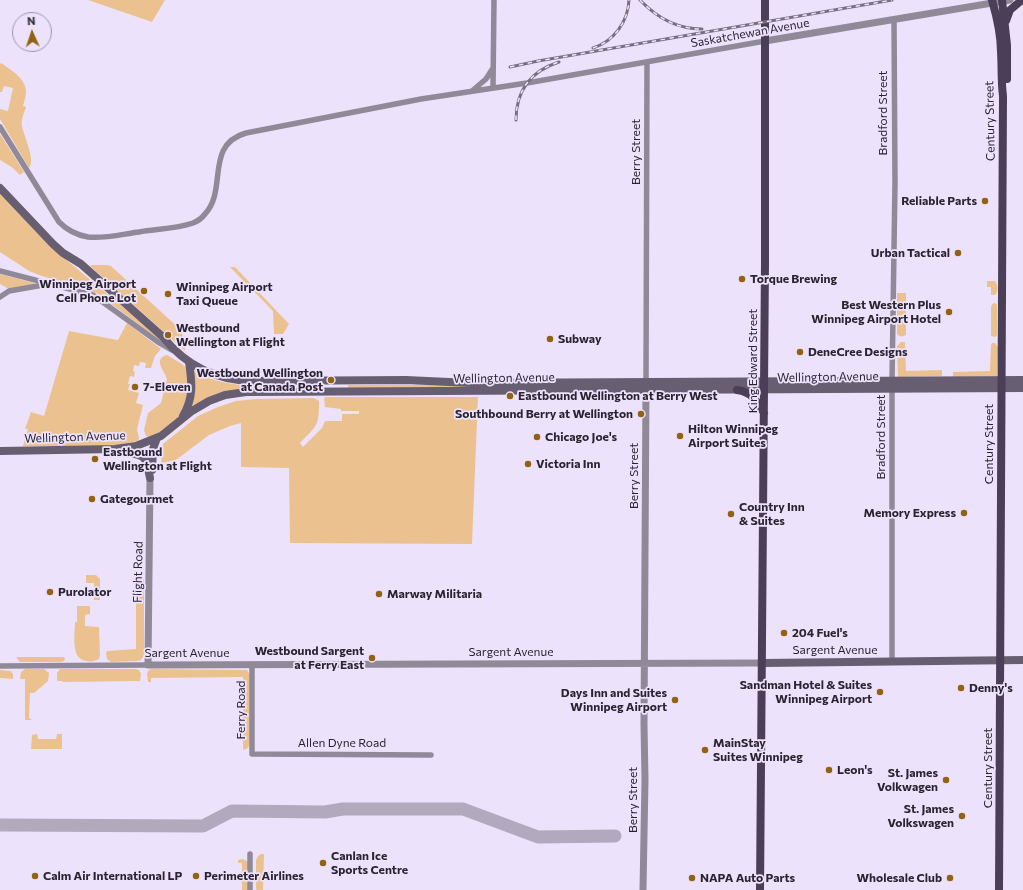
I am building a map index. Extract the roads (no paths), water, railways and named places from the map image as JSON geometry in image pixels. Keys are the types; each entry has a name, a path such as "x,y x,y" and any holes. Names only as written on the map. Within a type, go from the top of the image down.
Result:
{"main road":[{"name":"King Edward Street","path":"760,890 765,386 765,0"},
{"path":"1003,96 1006,88 1007,75 1005,0"},
{"path":"1005,26 1009,12 1022,0"},
{"name":"Century Street","path":"992,2 1001,44 1001,86 1003,96 999,890"},
{"name":"Wellington Avenue","path":"0,188 53,244 63,253 82,264 164,337 174,351 212,375 242,381 406,380 485,386"},
{"path":"181,421 188,409 191,396 192,385 190,362"},
{"name":"Wellington Avenue","path":"0,451 115,449 136,446 157,438 167,432 196,408 209,401 225,395 239,393 485,386 814,386 1001,384 1023,380"},
{"name":"Wellington Avenue","path":"1001,384 1023,388"},
{"name":"Wellington Avenue","path":"646,386 737,390 765,386"},
{"path":"737,390 744,391 754,397 764,413"},
{"path":"150,478 153,448 157,438"},
{"path":"115,449 135,453 144,457 147,462 150,478"},
{"name":"Sargent Avenue","path":"763,663 1023,660"}],"street":[{"path":"494,0 494,88"},
{"name":"Saskatchewan Avenue","path":"0,127 59,222 77,234 88,237 101,237 187,225 202,217 208,211 213,202 221,156 232,139 239,135 421,99 648,62 1005,0"},
{"name":"Bradford Street","path":"892,662 892,384 895,183 894,20"},
{"name":"Berry Street","path":"643,890 645,787 644,664 648,62"},
{"path":"472,91 489,76 494,64"},
{"name":"Wellington Avenue","path":"0,271 93,295 158,342 174,351"},
{"path":"0,297 4,293 12,290 52,284"},
{"name":"Flight Road","path":"148,665 150,478"},
{"name":"Sargent Avenue","path":"0,666 763,663"},
{"name":"Ferry Road","path":"252,665 252,754"},
{"name":"Allen Dyne Road","path":"252,754 431,755"},
{"path":"250,854 250,890"}],"railway":[{"path":"593,48 607,41 618,30 626,16 629,0"},
{"path":"640,0 660,17 676,25 702,29"},
{"path":"510,67 892,0"},
{"path":"516,120 519,100 527,83 540,71 559,62"}],"place":[{"name":"Reliable Parts","path":"985,201"},
{"name":"Urban Tactical","path":"958,253"},
{"name":"Torque Brewing","path":"742,279"},
{"name":"Winnipeg Airport Cell Phone Lot","path":"144,291"},
{"name":"Winnipeg Airport Taxi Queue","path":"168,294"},
{"name":"Best Western Plus Winnipeg Airport Hotel","path":"949,312"},
{"name":"Westbound Wellington at Flight","path":"168,335"},
{"name":"Subway","path":"550,339"},
{"name":"DeneCree Designs","path":"800,352"},
{"name":"Westbound Wellington at Canada Post","path":"331,380"},
{"name":"7-Eleven","path":"135,387"},
{"name":"Eastbound Wellington at Berry West","path":"510,396"},
{"name":"Southbound Berry at Wellington","path":"641,414"},
{"name":"Hilton Winnipeg Airport Suites","path":"680,436"},
{"name":"Chicago Joe's","path":"537,437"},
{"name":"Eastbound Wellington at Flight","path":"95,459"},
{"name":"Victoria Inn","path":"528,464"},
{"name":"Gategourmet","path":"92,499"},
{"name":"Memory Express","path":"964,513"},
{"name":"Country Inn & Suites","path":"731,514"},
{"name":"Purolator","path":"50,592"},
{"name":"Marway Militaria","path":"379,594"},
{"name":"204 Fuel's","path":"784,633"},
{"name":"Westbound Sargent at Ferry East","path":"372,658"},
{"name":"Denny's","path":"961,688"},
{"name":"Sandman Hotel & Suites Winnipeg Airport","path":"880,692"},
{"name":"Days Inn and Suites Winnipeg Airport","path":"675,700"},
{"name":"MainStay Suites Winnipeg","path":"705,750"},
{"name":"Leon's","path":"829,770"},
{"name":"St. James Volkwagen","path":"946,780"},
{"name":"St. James Volkswagen","path":"962,816"},
{"name":"Canlan Ice Sports Centre","path":"323,863"},
{"name":"Calm Air International LP","path":"35,876"},
{"name":"Perimeter Airlines","path":"196,876"},
{"name":"NAPA Auto Parts","path":"692,878"},
{"name":"Wholesale Club","path":"950,878"}]}
